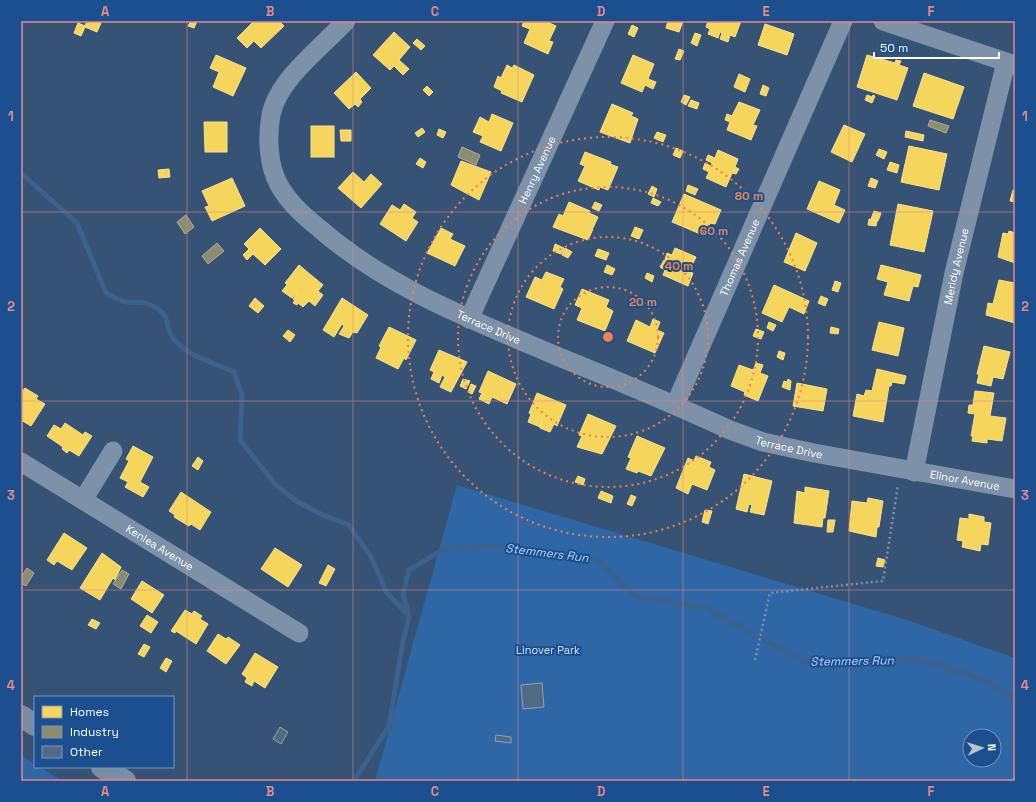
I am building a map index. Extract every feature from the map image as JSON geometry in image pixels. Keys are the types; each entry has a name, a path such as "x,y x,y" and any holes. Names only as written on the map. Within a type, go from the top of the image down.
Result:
{"main road":[{"path":"21,716 34,724"},
{"path":"104,768 125,781"}],"street":[{"name":"Terrace Drive","path":"346,21 300,67 276,98 271,114 269,134 272,169 278,184 288,199 304,216 332,240 367,266 416,294 470,319 675,405 730,430 763,442 907,471"},
{"name":"Henry Avenue","path":"470,319 604,21"},
{"name":"Thomas Avenue","path":"675,405 843,21"},
{"path":"883,21 1010,64"},
{"name":"Meridy Avenue","path":"907,471 954,273 1010,64"},
{"path":"83,500 113,451"},
{"name":"Kenlea Avenue","path":"21,462 299,632"},
{"name":"Elinor Avenue","path":"907,471 1015,489"}],"path":[{"path":"755,660 770,593 883,581 907,471"}],"green space":[{"name":"Linover Park","path":"457,485 907,620 1015,658 1015,781 375,781"},
{"path":"21,755 34,763 34,768 42,768 62,781 21,781"}],"building: Homes":[{"path":"87,21 101,23 97,32 85,27 81,36 74,33 78,23 85,26"},
{"path":"191,21 197,21 194,28 188,26"},
{"path":"254,21 279,21 284,26 261,48 254,41 247,48 237,38"},
{"path":"524,21 545,21 556,26 549,41 553,42 548,54 524,43 530,29 522,26"},
{"path":"668,21 683,21 679,32 666,28"},
{"path":"708,21 741,21 735,37 730,35 728,42 720,39 722,33 720,32 718,38 708,34 710,29 706,27"},
{"path":"765,24 794,34 787,55 758,45"},
{"path":"632,25 638,28 634,37 628,34"},
{"path":"394,32 410,47 399,60 409,69 403,75 394,66 390,70 373,55"},
{"path":"695,33 701,35 697,46 691,43"},
{"path":"417,39 425,46 421,50 413,43"},
{"path":"679,49 684,51 680,60 675,59"},
{"path":"216,55 246,68 233,96 213,87 219,72 210,68"},
{"path":"633,55 654,64 648,79 656,82 653,89 645,85 642,92 621,83"},
{"path":"867,55 895,63 896,60 901,61 899,65 908,68 897,100 857,87"},
{"path":"507,65 512,68 514,65 534,75 522,102 501,93 502,91 494,87 498,76 501,78"},
{"path":"356,72 371,88 360,99 362,102 358,107 355,104 349,109 334,93"},
{"path":"924,73 964,87 953,119 913,106"},
{"path":"739,74 750,79 745,92 734,87"},
{"path":"763,85 769,88 766,96 760,94"},
{"path":"427,86 433,92 429,96 423,90"},
{"path":"684,95 690,97 686,105 681,102"},
{"path":"867,95 872,97 873,95 875,96 872,103 865,100"},
{"path":"691,100 699,103 697,109 688,106"},
{"path":"739,102 760,110 753,125 757,126 751,140 727,130 730,122 725,120 727,114 732,116"},
{"path":"612,104 633,113 631,116 638,119 630,143 600,132"},
{"path":"492,114 513,123 501,151 480,142 483,136 473,132 480,117 489,122"},
{"path":"204,122 227,122 227,152 205,152"},
{"path":"844,125 865,134 852,162 831,152"},
{"path":"311,126 334,126 334,157 311,157"},
{"path":"422,128 425,132 418,137 415,133"},
{"path":"439,129 446,132 443,138 437,135"},
{"path":"340,130 351,130 351,141 341,141"},
{"path":"906,131 924,135 923,141 905,137"},
{"path":"657,132 666,135 663,142 654,138"},
{"path":"909,146 947,154 939,190 901,182"},
{"path":"676,148 683,151 680,158 673,155"},
{"path":"879,149 887,152 884,159 876,155"},
{"path":"718,150 738,159 735,167 739,169 736,174 732,173 726,187 706,178 709,172 703,169 705,163 711,166 712,163 706,160 708,155 715,158"},
{"path":"585,152 611,162 610,164 618,167 608,190 600,187 599,190 578,181 585,166 580,164"},
{"path":"420,158 426,162 423,168 416,164"},
{"path":"461,161 491,172 479,200 451,185"},
{"path":"890,162 899,165 897,173 887,170"},
{"path":"169,169 170,177 159,178 158,170"},
{"path":"353,172 364,182 371,174 382,184 361,208 338,188"},
{"path":"232,178 245,206 212,221 205,207 209,206 202,191"},
{"path":"871,178 878,181 875,188 868,186"},
{"path":"819,181 840,190 834,205 845,210 839,223 807,209"},
{"path":"688,185 698,189 695,195 686,191"},
{"path":"652,186 657,189 654,197 648,194"},
{"path":"1013,190 1015,190 1015,202 1010,201"},
{"path":"684,194 721,210 715,224 710,223 705,236 672,222"},
{"path":"653,198 661,202 658,206 651,203"},
{"path":"569,202 590,211 589,213 598,217 593,228 584,224 593,229 588,240 553,227 559,214 563,216"},
{"path":"595,202 602,205 599,211 592,208"},
{"path":"404,204 416,212 412,218 418,222 406,241 380,224 392,205 400,210"},
{"path":"898,204 933,211 924,252 890,245"},
{"path":"874,211 881,213 878,221 871,219"},
{"path":"869,219 877,221 876,226 868,225"},
{"path":"635,227 643,230 639,239 631,236"},
{"path":"260,228 281,249 265,265 253,254 247,260 243,255 249,249 244,244"},
{"path":"441,228 453,234 450,239 465,246 455,266 427,253"},
{"path":"1009,231 1015,233 1015,263 998,257 1003,233 1008,234"},
{"path":"796,233 817,243 805,271 784,262"},
{"path":"555,244 564,248 561,254 553,251"},
{"path":"565,248 572,252 568,258 562,255"},
{"path":"675,248 696,257 689,272 693,273 688,286 663,275 665,270 660,267 664,260 668,262 665,259 667,253 672,255"},
{"path":"598,249 609,253 606,260 595,256"},
{"path":"299,265 323,285 318,291 323,295 315,306 309,301 303,307 298,303 297,305 293,303 295,300 293,299 298,293 292,298 282,291 287,285 285,283"},
{"path":"607,265 615,269 612,275 604,272"},
{"path":"881,265 921,275 918,287 913,286 909,301 884,295 888,282 877,279"},
{"path":"546,272 564,279 560,287 563,289 554,309 526,297 535,277 542,280"},
{"path":"647,273 654,276 652,282 645,278"},
{"path":"999,280 1015,283 1015,323 986,315 988,303 993,304"},
{"path":"835,281 841,283 838,292 832,290"},
{"path":"774,285 809,301 804,314 789,307 782,322 762,313"},
{"path":"582,289 609,300 606,307 613,311 605,331 577,320 582,308 575,305"},
{"path":"821,296 828,299 825,306 818,303"},
{"path":"255,298 264,306 258,313 249,306"},
{"path":"342,298 368,315 357,333 353,332 349,338 339,334 344,326 342,324 334,337 323,330"},
{"path":"653,319 660,322 657,330 664,333 655,353 627,341 636,320 650,327"},
{"path":"769,322 776,325 773,331 767,328"},
{"path":"879,322 904,328 898,356 872,350"},
{"path":"389,327 416,340 406,360 404,358 398,369 376,358 381,347 379,346"},
{"path":"831,327 839,329 838,334 830,333"},
{"path":"756,329 764,332 761,339 753,336"},
{"path":"288,330 295,335 290,342 283,336"},
{"path":"984,346 1010,352 1003,379 993,377 991,386 977,383 979,374 977,374"},
{"path":"439,350 467,362 451,392 440,387 445,377 442,375 439,383 431,379 434,372 430,370"},
{"path":"779,351 785,353 783,360 777,357"},
{"path":"756,363 763,365 760,373 768,376 758,401 744,395 745,392 731,386 739,365 753,370"},
{"path":"877,369 906,376 904,384 892,382 891,386 889,386 883,422 853,416 857,394 864,396 866,390 872,391"},
{"path":"488,371 516,384 507,404 492,397 489,404 479,399 482,393 479,392"},
{"path":"463,379 470,381 466,389 460,386"},
{"path":"788,379 791,381 790,390 782,387 784,381 787,382"},
{"path":"797,383 827,389 823,411 793,406"},
{"path":"471,384 476,386 472,394 468,392"},
{"path":"25,388 38,396 36,399 45,404 31,426 21,420 21,392"},
{"path":"975,391 994,393 990,416 1006,418 1002,441 987,439 987,443 972,441 973,436 971,436 975,414 968,413 969,405 973,405"},
{"path":"537,393 566,405 557,426 554,424 550,432 540,428 543,420 540,427 528,422 531,414 529,413"},
{"path":"588,414 616,426 602,454 577,447 582,436 579,435"},
{"path":"65,423 83,435 85,432 92,436 79,456 69,450 67,453 62,449 63,447 47,436 54,425 61,429"},
{"path":"637,436 665,448 651,476 638,471 637,473 626,469 631,458 628,457"},
{"path":"133,446 153,457 140,482 149,487 143,497 125,487 128,482 120,478 129,461 126,459"},
{"path":"696,456 711,462 709,467 715,470 707,490 692,484 688,494 676,488 688,458 694,461"},
{"path":"198,457 203,461 198,470 192,466"},
{"path":"744,474 772,481 764,515 750,512 752,505 749,504 747,512 736,509"},
{"path":"578,476 585,479 583,485 575,482"},
{"path":"805,487 829,491 825,518 823,518 822,527 794,523 797,491 805,493"},
{"path":"601,491 613,496 611,503 598,498"},
{"path":"181,492 211,512 200,530 191,524 189,526 174,517 175,515 169,511"},
{"path":"631,495 636,497 632,506 627,504"},
{"path":"868,498 883,501 876,537 849,531 852,501 867,503"},
{"path":"705,510 712,511 708,524 702,522"},
{"path":"969,514 984,517 984,522 991,523 988,545 981,544 980,551 962,547 963,541 957,540 960,518 969,519"},
{"path":"828,520 835,520 833,532 827,532"},
{"path":"64,533 87,548 72,570 57,561 54,565 47,560"},
{"path":"275,548 302,565 288,587 261,569"},
{"path":"102,553 121,567 115,580 113,578 100,600 80,588"},
{"path":"878,558 885,560 883,567 876,566"},
{"path":"328,565 335,569 326,586 319,583"},
{"path":"142,581 164,595 152,613 131,599"},
{"path":"185,610 192,614 194,611 202,616 200,619 208,624 196,644 176,631 175,633 171,631"},
{"path":"147,615 158,622 151,633 140,626"},
{"path":"92,619 100,623 96,629 88,625"},
{"path":"218,634 226,639 228,637 240,645 226,664 207,651"},
{"path":"144,644 150,647 144,657 138,654"},
{"path":"255,653 278,667 265,688 254,681 252,686 245,682 247,678 242,674"},
{"path":"166,658 172,661 166,672 160,668"}],"building: Industry":[{"path":"930,120 949,126 946,133 928,126"},
{"path":"462,147 480,155 476,165 458,157"},
{"path":"186,215 194,227 185,234 177,222"},
{"path":"217,243 224,251 208,264 202,256"},
{"path":"27,568 34,573 26,586 21,583 21,577"},
{"path":"122,570 129,574 121,589 113,584"}],"building: Other":[{"path":"542,683 544,707 523,709 521,685"},
{"path":"280,727 288,732 281,744 273,739"},
{"path":"496,735 511,737 511,743 495,741"}],"waterway":[{"path":"21,173 77,223 106,293 118,300 126,302 142,302 158,309 165,316 169,331 173,338 185,350 234,372 242,395 240,440 275,484 296,501 323,515 349,525 371,557 387,593 409,616"},
{"name":"Stemmers Run","path":"354,781 389,726 403,641 409,617 403,594 409,570 444,549 496,546 596,559 635,596 706,608 805,662 916,659 980,678 1012,697 1015,705"}]}
